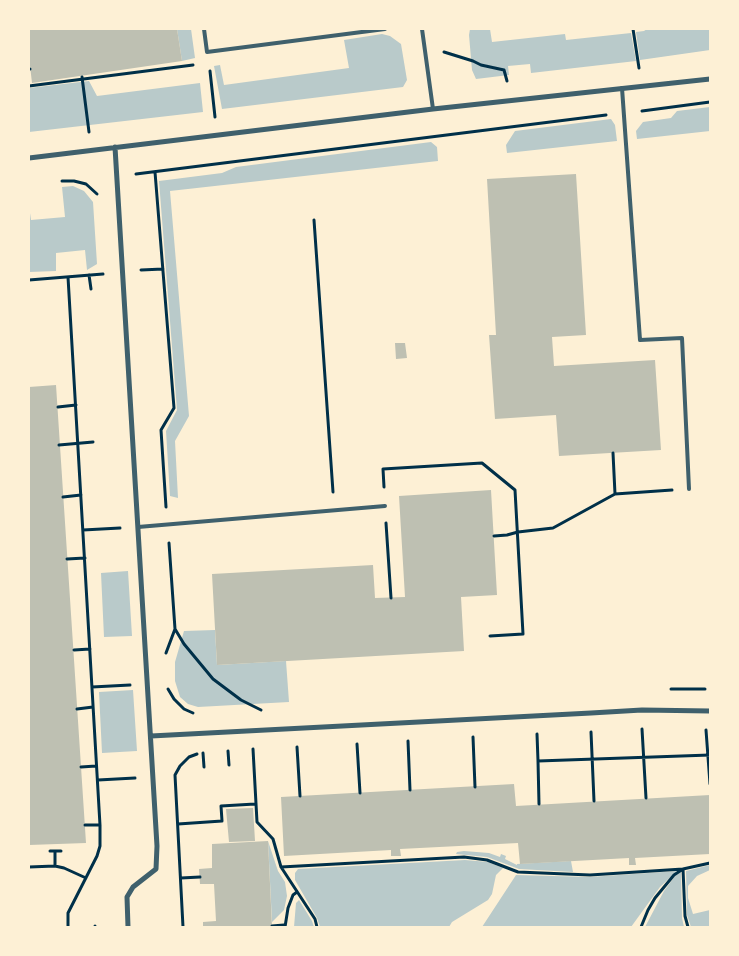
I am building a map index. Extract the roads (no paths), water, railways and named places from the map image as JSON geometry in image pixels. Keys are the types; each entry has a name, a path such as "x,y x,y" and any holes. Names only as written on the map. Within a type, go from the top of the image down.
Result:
{"street":[{"path":"29,158 433,109 710,79"},
{"path":"115,147 157,846 156,869 133,887 127,897 128,927"},
{"path":"151,736 591,712 642,710 710,711"}],"lane":[{"path":"204,29 207,52 384,29"},
{"path":"422,29 433,109"},
{"path":"622,88 640,340 682,338 689,489"},
{"path":"138,527 385,506"}]}
